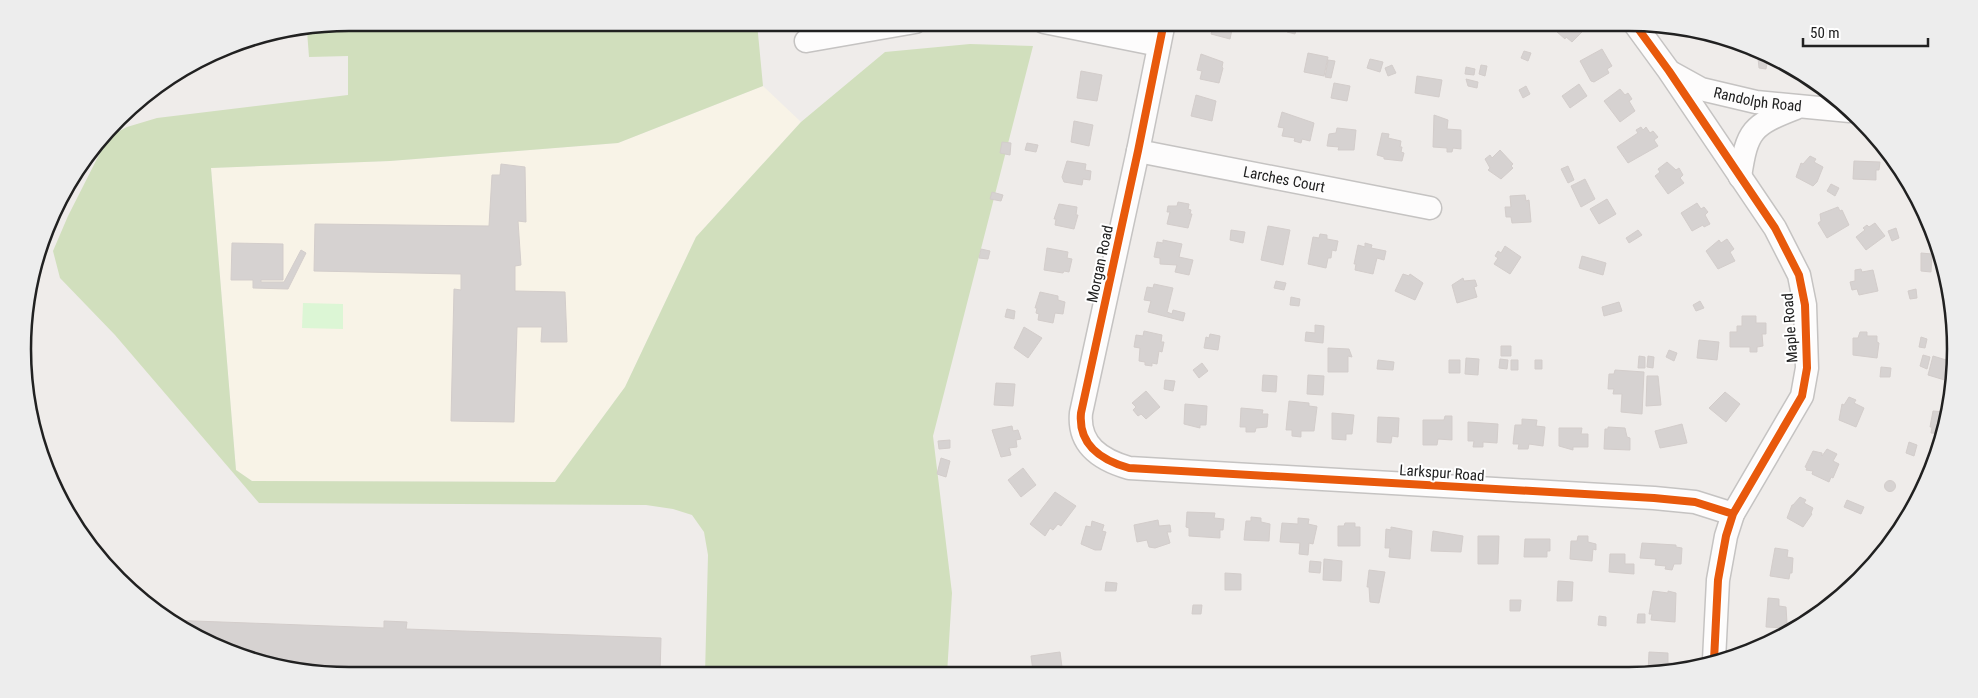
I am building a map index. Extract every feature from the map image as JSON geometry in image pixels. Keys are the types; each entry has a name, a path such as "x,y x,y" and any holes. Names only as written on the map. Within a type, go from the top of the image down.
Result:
{"street":[{"path":"806,41 863,31"},
{"path":"1089,31 1159,45"},
{"name":"Morgan Road","path":"1147,469 1115,464 1093,451 1082,431 1080,421 1162,31"},
{"name":"Maple Road","path":"1640,32 1775,228 1799,275 1805,305 1807,368 1802,396 1733,514 1726,536 1718,580 1714,655"},
{"name":"Randolph Road","path":"1669,71 1701,88 1727,96 1756,102 1839,110"},
{"path":"1740,177 1745,146 1753,131 1766,119 1799,107"},
{"name":"Larches Court","path":"1138,151 1430,208"},
{"name":"Larkspur Road","path":"1147,469 1654,498 1695,502 1733,514"}],"shaded area":[{"path":"763,86 801,122 696,237 625,387 555,482 252,481 236,470 211,168 390,161 618,143"}],"green space":[{"path":"758,31 763,86 618,143 390,161 211,168 236,470 252,481 555,482 625,387 696,237 801,122 885,52 970,44 1033,46 933,436 952,593 947,667 705,667 708,555 704,532 692,515 673,509 646,505 259,503 115,335 60,278 53,251 68,216 101,151 116,133 127,127 157,118 348,95 348,56 309,57 307,34 328,32"},
{"path":"303,303 343,304 343,329 302,328"}],"building":[{"path":"1212,31 1232,31 1230,39 1211,34"},
{"path":"1287,31 1296,31 1295,34"},
{"path":"1556,31 1583,31 1572,42 1566,37 1565,39"},
{"path":"1602,49 1612,66 1607,69 1609,73 1594,82 1591,81 1580,61"},
{"path":"1524,51 1531,53 1528,61 1521,58"},
{"path":"1308,53 1328,57 1324,76 1304,72"},
{"path":"1201,54 1223,62 1219,83 1200,79 1202,71 1197,70"},
{"path":"1758,58 1767,63 1766,69 1759,68"},
{"path":"1370,59 1383,62 1380,72 1367,68"},
{"path":"1328,60 1335,61 1331,78 1325,77"},
{"path":"1392,65 1396,73 1388,76 1385,68"},
{"path":"1481,65 1487,66 1485,76 1479,74"},
{"path":"1466,67 1475,69 1474,75 1465,74"},
{"path":"1081,71 1102,75 1097,101 1077,98"},
{"path":"1417,76 1442,80 1439,97 1415,93"},
{"path":"1466,79 1478,82 1477,88 1468,86"},
{"path":"1334,83 1350,86 1347,101 1331,98"},
{"path":"1579,84 1587,96 1570,108 1562,96"},
{"path":"1526,86 1530,94 1523,98 1519,90"},
{"path":"1620,89 1625,95 1628,93 1632,99 1629,101 1635,111 1620,122 1604,101"},
{"path":"1196,95 1216,101 1212,121 1191,116"},
{"path":"1282,112 1314,123 1310,141 1302,139 1301,143 1294,141 1295,138 1282,136 1284,128 1278,127"},
{"path":"1434,115 1448,120 1447,129 1461,130 1461,149 1453,148 1452,152 1447,152 1447,148 1433,147"},
{"path":"1074,121 1093,125 1089,146 1071,142"},
{"path":"1641,127 1643,130 1646,127 1650,133 1653,131 1658,137 1654,140 1658,146 1628,163 1617,147 1638,133 1636,130"},
{"path":"1337,128 1356,130 1354,150 1338,150 1339,147 1327,146 1329,134 1336,133"},
{"path":"1382,133 1389,134 1388,138 1401,141 1401,152 1404,153 1402,161 1384,159 1384,157 1377,155"},
{"path":"1002,142 1011,143 1010,155 1000,153"},
{"path":"1027,143 1038,145 1036,152 1025,150"},
{"path":"1500,150 1513,164 1511,166 1513,168 1501,179 1488,170 1490,168 1485,159 1490,155 1492,158"},
{"path":"1810,156 1816,159 1814,162 1823,167 1817,182 1813,186 1796,177 1801,163 1803,164"},
{"path":"1067,161 1086,164 1085,170 1091,171 1090,180 1083,179 1082,185 1064,182 1062,177"},
{"path":"1854,161 1880,162 1879,170 1876,170 1876,180 1853,179"},
{"path":"1667,162 1676,170 1679,168 1683,175 1680,178 1684,183 1668,194 1655,176 1660,172 1658,169"},
{"path":"501,164 525,167 526,222 518,221 521,265 515,266 515,291 565,292 567,342 541,342 542,327 517,327 514,422 451,421 454,289 461,290 461,274 314,271 315,224 489,226 492,175 500,175"},
{"path":"1568,166 1574,180 1568,183 1561,169"},
{"path":"1585,179 1595,199 1581,207 1571,186"},
{"path":"1831,184 1839,188 1835,196 1827,191"},
{"path":"992,192 1003,195 1001,201 990,199"},
{"path":"1525,195 1526,201 1529,200 1531,222 1512,223 1511,217 1506,217 1505,207 1511,207 1510,196"},
{"path":"1607,199 1616,214 1599,224 1590,209"},
{"path":"1178,202 1189,204 1188,209 1191,210 1190,214 1192,214 1188,228 1167,224 1170,212 1167,212 1168,206 1177,206"},
{"path":"1697,203 1701,209 1704,207 1708,212 1705,215 1710,224 1704,227 1703,225 1692,231 1681,213"},
{"path":"1059,204 1077,207 1076,215 1078,215 1074,229 1055,225 1056,219 1054,219"},
{"path":"1838,207 1840,211 1842,210 1849,225 1827,238 1818,223 1821,221 1820,214"},
{"path":"1875,223 1885,236 1866,250 1856,237 1865,230 1863,228 1867,225 1869,227"},
{"path":"1268,226 1290,230 1283,265 1261,260"},
{"path":"1896,228 1899,238 1892,241 1888,231"},
{"path":"1231,230 1245,232 1243,243 1230,240"},
{"path":"1638,230 1642,235 1629,243 1626,238"},
{"path":"1320,234 1327,235 1327,239 1338,241 1336,251 1332,250 1331,258 1328,258 1326,268 1308,264 1313,237 1319,238"},
{"path":"1727,239 1734,249 1730,252 1735,261 1718,269 1706,251 1719,240 1721,243"},
{"path":"1163,240 1182,244 1179,257 1193,260 1189,275 1175,272 1177,265 1160,264 1160,258 1154,257 1157,242 1163,243"},
{"path":"232,243 283,244 283,280 261,280 261,282 284,282 301,250 306,253 288,289 253,288 253,280 231,280"},
{"path":"1365,243 1372,245 1371,248 1386,251 1384,260 1377,258 1373,274 1355,270 1356,264 1354,264 1358,245 1365,247"},
{"path":"1505,246 1521,257 1510,274 1494,264 1498,258 1495,256 1498,251 1501,253"},
{"path":"1047,248 1068,252 1067,258 1072,259 1069,272 1044,270"},
{"path":"981,249 990,251 988,259 979,258"},
{"path":"1921,253 1932,254 1931,272 1921,271"},
{"path":"1582,256 1606,263 1603,275 1579,268"},
{"path":"1861,269 1862,272 1873,270 1878,291 1859,295 1857,289 1852,290 1850,282 1855,281 1855,270"},
{"path":"1403,274 1409,276 1410,274 1423,283 1415,300 1395,291"},
{"path":"1463,278 1464,281 1475,280 1477,286 1474,287 1477,297 1457,303 1452,285"},
{"path":"1276,281 1286,283 1284,290 1274,288"},
{"path":"1154,284 1173,288 1167,312 1172,314 1173,310 1185,313 1183,321 1148,312 1151,301 1144,300 1147,287 1153,288"},
{"path":"1916,289 1917,298 1910,299 1908,291"},
{"path":"1040,292 1058,296 1058,300 1065,302 1063,314 1055,313 1053,323 1038,320 1039,314 1036,313 1037,308 1035,308"},
{"path":"1291,297 1300,299 1299,306 1290,305"},
{"path":"1700,301 1704,308 1696,311 1693,305"},
{"path":"1619,302 1622,311 1604,316 1602,307"},
{"path":"1007,309 1015,311 1014,319 1005,317"},
{"path":"1742,316 1756,316 1756,323 1766,323 1766,334 1762,334 1763,346 1757,347 1757,352 1750,352 1750,347 1730,347 1730,332 1737,332 1737,326 1742,326"},
{"path":"1315,325 1324,326 1323,343 1305,341 1306,332 1315,333"},
{"path":"1024,327 1042,338 1028,358 1014,348"},
{"path":"1144,331 1162,335 1161,342 1164,342 1162,352 1159,351 1157,364 1152,363 1152,366 1145,365 1145,362 1139,361 1140,348 1134,347 1136,335 1143,336"},
{"path":"1860,332 1867,332 1867,336 1877,336 1877,342 1879,343 1877,358 1853,355 1853,338 1858,338"},
{"path":"1210,334 1220,336 1218,350 1204,348 1206,337 1209,338"},
{"path":"1921,337 1927,339 1925,348 1919,347"},
{"path":"1699,340 1719,342 1717,360 1697,358"},
{"path":"1501,346 1511,346 1511,356 1501,356"},
{"path":"1328,348 1349,349 1352,357 1348,356 1348,372 1328,372"},
{"path":"1669,350 1677,353 1674,361 1666,357"},
{"path":"1923,355 1930,357 1927,369 1920,366"},
{"path":"1639,356 1645,357 1645,368 1638,368"},
{"path":"1648,356 1654,357 1653,368 1647,367"},
{"path":"1933,356 1946,360 1945,380 1928,375"},
{"path":"1466,358 1479,359 1478,375 1465,374"},
{"path":"1500,359 1508,360 1507,369 1499,368"},
{"path":"1378,360 1394,362 1393,370 1377,369"},
{"path":"1449,360 1460,360 1460,373 1449,373"},
{"path":"1511,360 1518,360 1518,370 1511,370"},
{"path":"1535,360 1542,360 1542,369 1535,369"},
{"path":"1202,363 1208,371 1199,378 1193,370"},
{"path":"1881,367 1891,368 1890,377 1880,377"},
{"path":"1615,370 1644,372 1642,414 1621,412 1622,394 1613,394 1614,389 1608,389 1609,374 1614,374"},
{"path":"1263,375 1277,376 1276,392 1262,391"},
{"path":"1308,375 1324,376 1323,395 1307,394"},
{"path":"1647,376 1658,376 1661,405 1646,406"},
{"path":"1165,380 1175,381 1173,391 1164,389"},
{"path":"996,383 1015,384 1013,406 994,405"},
{"path":"1146,391 1160,407 1146,419 1141,414 1138,416 1133,410 1136,407 1132,403"},
{"path":"1725,392 1740,404 1726,422 1709,408"},
{"path":"1849,397 1856,400 1854,403 1864,408 1856,427 1839,420 1842,404 1844,405"},
{"path":"1289,401 1309,403 1309,406 1317,407 1314,431 1301,431 1301,437 1292,436 1292,430 1286,430"},
{"path":"1185,404 1207,406 1206,425 1200,425 1200,428 1184,424"},
{"path":"1241,408 1263,410 1262,414 1268,414 1267,427 1256,428 1255,432 1246,432 1246,427 1240,427"},
{"path":"1933,411 1941,412 1935,433 1931,433 1932,427 1930,427"},
{"path":"1332,413 1354,415 1352,434 1346,434 1346,440 1332,439"},
{"path":"1445,416 1452,416 1452,440 1438,439 1437,445 1423,445 1423,420 1444,420"},
{"path":"1378,417 1399,418 1398,437 1392,436 1391,443 1377,442"},
{"path":"1522,419 1537,420 1536,426 1545,427 1543,446 1529,444 1528,449 1518,449 1519,444 1513,444 1515,425 1522,425"},
{"path":"1468,422 1498,424 1497,443 1483,442 1483,447 1473,447 1474,441 1468,441"},
{"path":"1682,424 1687,443 1660,448 1655,431"},
{"path":"1012,426 1013,431 1018,430 1021,439 1016,440 1017,447 1009,448 1011,455 1001,457 992,430"},
{"path":"1608,427 1625,428 1627,437 1630,438 1630,450 1604,449 1605,429 1608,429"},
{"path":"1559,428 1582,428 1581,434 1588,434 1588,447 1573,447 1573,450 1559,446"},
{"path":"950,440 950,448 939,449 938,441"},
{"path":"1909,442 1917,445 1914,456 1906,453"},
{"path":"1827,449 1837,454 1833,461 1839,464 1833,478 1831,477 1829,482 1812,474 1813,471 1806,470 1807,468 1805,467 1813,451 1822,453 1822,456"},
{"path":"941,458 950,461 946,477 937,474"},
{"path":"1023,468 1036,485 1021,497 1008,480"},
{"path":"1890,480 1896,486 1890,492 1884,486"},
{"path":"1055,492 1076,506 1061,526 1058,524 1053,530 1050,528 1045,536 1030,524"},
{"path":"1800,497 1806,500 1804,503 1813,508 1812,514 1803,527 1787,518 1792,505"},
{"path":"1847,500 1864,507 1861,514 1844,507"},
{"path":"1187,512 1215,513 1214,518 1224,519 1223,530 1220,530 1220,538 1189,536 1189,528 1186,527"},
{"path":"1251,517 1261,518 1261,522 1270,524 1269,541 1244,540 1246,521 1251,521"},
{"path":"1298,518 1309,519 1308,524 1317,526 1313,544 1309,543 1308,555 1299,554 1300,543 1280,542 1282,523 1298,524"},
{"path":"1158,520 1159,526 1170,525 1171,532 1167,532 1170,543 1155,548 1149,547 1147,540 1137,542 1134,525"},
{"path":"1092,521 1104,525 1102,531 1106,532 1101,550 1095,550 1081,544 1086,526 1091,527"},
{"path":"1345,523 1355,523 1355,527 1360,527 1360,546 1338,546 1338,526 1344,526"},
{"path":"1391,527 1412,531 1410,559 1389,557 1390,548 1385,548 1386,529 1391,530"},
{"path":"1433,531 1463,536 1461,552 1431,551"},
{"path":"1478,536 1499,536 1498,564 1478,564"},
{"path":"1578,536 1588,536 1588,542 1596,544 1596,550 1593,549 1592,561 1570,559 1571,541 1577,541"},
{"path":"1525,539 1550,539 1550,551 1547,551 1547,557 1524,557"},
{"path":"1642,543 1676,545 1676,547 1682,548 1681,564 1674,564 1672,570 1665,569 1666,566 1655,565 1656,559 1640,558"},
{"path":"1775,548 1788,550 1787,557 1793,558 1792,573 1790,573 1789,579 1770,576"},
{"path":"1610,554 1625,554 1625,564 1634,564 1634,574 1609,572"},
{"path":"1324,559 1342,561 1341,581 1323,580"},
{"path":"1310,561 1321,562 1320,573 1309,572"},
{"path":"1369,570 1385,572 1379,603 1370,602 1369,587 1367,587"},
{"path":"1225,573 1241,574 1241,590 1225,590"},
{"path":"1558,581 1573,582 1572,601 1557,601"},
{"path":"1106,582 1117,583 1116,591 1105,591"},
{"path":"1653,591 1676,593 1675,622 1651,620 1652,614 1649,614"},
{"path":"1768,598 1779,599 1779,606 1786,607 1787,623 1781,628 1766,627"},
{"path":"1510,600 1521,600 1520,611 1510,611"},
{"path":"1193,605 1202,605 1201,614 1192,614"},
{"path":"1638,614 1645,614 1645,623 1637,623"},
{"path":"1599,616 1606,617 1606,626 1598,625"},
{"path":"185,621 384,628 384,621 407,622 406,629 661,638 660,667 349,667 308,664 267,656 227,643"},
{"path":"1060,652 1062,667 1032,667 1031,656"},
{"path":"1649,652 1668,653 1668,663 1672,663 1670,664 1648,666"}],"cycle path":[{"path":"1162,31 1081,413 1083,434 1093,450 1109,461 1129,468 1654,498 1695,502 1733,514"},
{"path":"1640,32 1775,228 1799,275 1805,305 1807,368 1802,396 1733,514 1726,536 1718,580 1714,655"}]}
